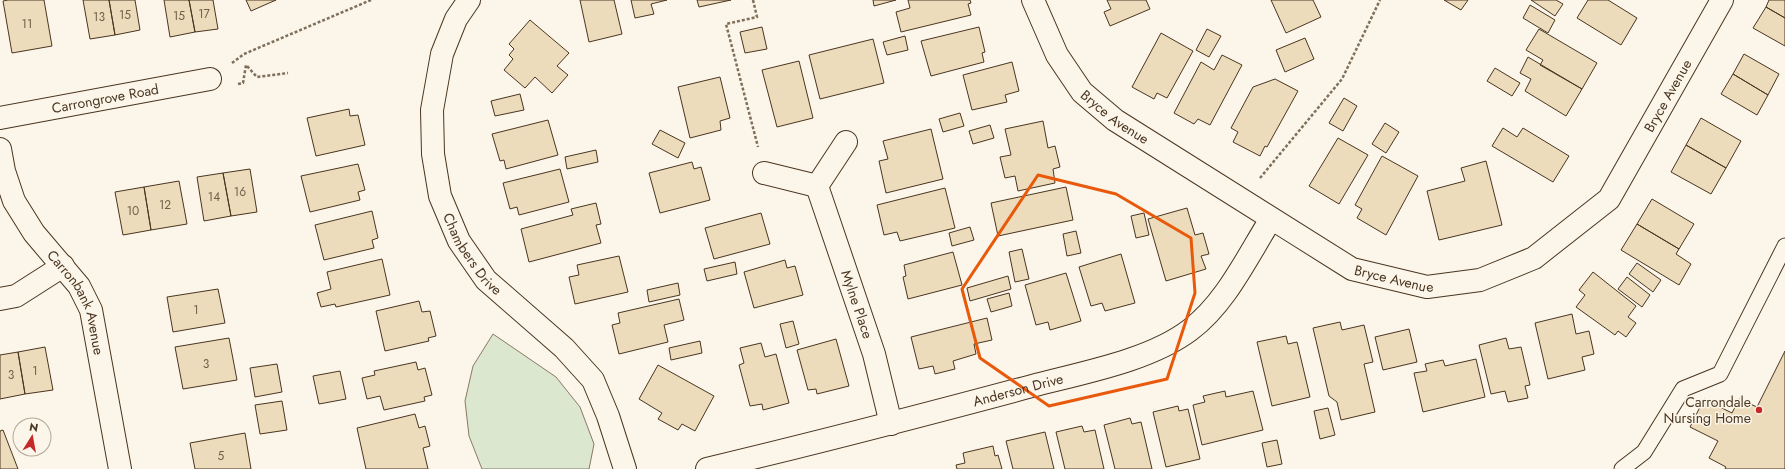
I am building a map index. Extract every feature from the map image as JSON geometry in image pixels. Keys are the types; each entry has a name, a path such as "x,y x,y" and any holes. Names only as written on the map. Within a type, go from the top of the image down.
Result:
{"street":[{"name":"Chambers Drive","path":"469,0 456,19 442,54 432,110 433,154 440,196 459,241 486,280 564,348 593,380 608,416 625,469"},
{"name":"Bryce Avenue","path":"1033,0 1057,55 1082,92 1115,120 1352,269 1427,287 1480,280 1534,258 1609,199 1722,0"},
{"name":"Carrongrove Road","path":"0,118 210,79"},
{"path":"764,173 816,186 846,142"},
{"name":"Carronbank Avenue","path":"0,149 4,171 14,202 34,233 79,286 91,310 120,469"},
{"name":"Mylne Place","path":"816,186 874,354 891,424"},
{"name":"Anderson Drive","path":"707,469 891,424 1119,362 1160,348 1190,330 1221,299 1271,219"},
{"path":"0,299 16,296 63,266"}],"lane":[{"path":"1622,469 1644,452 1683,389 1720,374 1785,246"}],"path":[{"path":"244,54 371,0"},
{"path":"753,0 758,17 726,24 764,173"},
{"path":"1242,200 1342,79 1380,0"},
{"path":"210,79 230,85 243,83 246,65 257,78 288,74"}],"highlighted area":[{"path":"1038,175 1116,194 1191,238 1195,293 1167,379 1049,406 980,358 962,289"}],"green space":[{"path":"493,334 556,377 580,407 594,444 589,469 482,469 469,436 465,401 473,366"}],"building":[{"path":"44,0 52,46 12,53 3,1"},
{"path":"83,0 109,0 115,35 90,39"},
{"path":"109,0 135,0 140,30 115,35"},
{"path":"164,0 189,0 195,32 170,37"},
{"path":"189,0 213,0 218,29 195,32"},
{"path":"246,0 276,0 251,11"},
{"path":"580,0 614,0 622,34 589,42"},
{"path":"631,0 667,0 651,4 654,14 635,18"},
{"path":"697,0 731,0 699,7"},
{"path":"873,0 896,0 874,6"},
{"path":"908,0 970,0 971,3 968,4 971,15 901,32 896,12 910,8"},
{"path":"1107,0 1146,0 1150,9 1110,26 1104,12 1111,9"},
{"path":"1271,0 1313,0 1321,17 1286,33"},
{"path":"1444,0 1468,0 1461,10"},
{"path":"1531,0 1556,0 1563,4 1555,16"},
{"path":"1588,0 1608,0 1637,18 1621,45 1577,18"},
{"path":"1769,0 1785,0 1785,18 1766,7"},
{"path":"1530,5 1555,20 1548,33 1523,18"},
{"path":"1766,7 1785,18 1785,46 1753,28"},
{"path":"530,20 569,53 557,66 568,75 552,93 535,77 525,88 504,70 513,59 509,55 514,49 509,44"},
{"path":"762,27 767,49 745,53 740,32"},
{"path":"979,27 985,52 982,53 984,62 931,76 921,41"},
{"path":"1207,29 1221,36 1209,57 1196,50"},
{"path":"1539,29 1597,63 1582,89 1540,65 1543,60 1526,50"},
{"path":"1161,33 1193,51 1167,98 1157,93 1154,99 1132,87"},
{"path":"905,36 908,50 887,55 883,42"},
{"path":"1305,38 1314,59 1285,72 1276,50"},
{"path":"873,39 884,83 820,99 809,55"},
{"path":"1744,54 1779,74 1768,95 1733,74"},
{"path":"1222,55 1242,65 1210,125 1198,119 1194,124 1174,113 1201,62 1214,70"},
{"path":"1528,57 1582,89 1566,116 1525,91 1531,79 1520,73"},
{"path":"799,61 813,118 777,127 762,70"},
{"path":"1012,62 1019,91 1005,95 1007,102 972,110 963,75"},
{"path":"1495,68 1520,83 1512,96 1487,81"},
{"path":"1733,74 1768,95 1757,115 1721,94"},
{"path":"720,77 730,118 720,121 721,130 690,138 678,87"},
{"path":"1275,79 1298,91 1267,147 1265,146 1260,156 1233,142 1238,132 1231,128 1253,87"},
{"path":"520,94 524,110 495,116 491,101"},
{"path":"1344,98 1357,106 1343,131 1329,123"},
{"path":"349,109 350,116 358,115 365,145 316,156 307,118"},
{"path":"960,113 964,126 943,132 939,119"},
{"path":"1701,118 1741,141 1726,168 1686,145"},
{"path":"548,120 558,155 506,169 504,160 500,161 492,134"},
{"path":"1043,121 1048,148 1055,146 1060,167 1053,169 1055,183 1018,191 1015,176 1005,178 1000,157 1011,155 1005,129"},
{"path":"1385,123 1399,132 1386,153 1372,144"},
{"path":"990,125 994,138 973,144 969,131"},
{"path":"1503,128 1517,137 1523,128 1569,156 1553,182 1492,146"},
{"path":"931,129 943,179 886,193 879,161 888,159 883,141"},
{"path":"660,130 685,143 678,158 652,144"},
{"path":"1338,138 1368,155 1339,204 1309,186"},
{"path":"1686,145 1726,168 1711,194 1671,172"},
{"path":"596,150 598,162 567,169 565,157"},
{"path":"1382,156 1418,176 1386,235 1357,218 1362,209 1355,205"},
{"path":"1486,161 1502,225 1439,240 1427,191 1465,181 1461,168"},
{"path":"692,162 694,169 701,167 710,200 660,213 649,173"},
{"path":"358,164 365,190 358,192 360,200 310,212 301,176"},
{"path":"250,169 257,212 231,216 223,173"},
{"path":"560,169 569,202 519,215 517,207 510,209 503,183"},
{"path":"223,173 231,216 204,221 197,177"},
{"path":"179,181 187,224 151,230 144,187"},
{"path":"144,187 151,230 123,235 115,192"},
{"path":"1066,187 1073,220 998,236 991,203"},
{"path":"945,188 955,228 900,241 897,232 884,235 877,205"},
{"path":"1652,199 1694,224 1679,249 1637,224"},
{"path":"596,203 601,224 596,225 601,243 529,262 521,229 573,215 571,209"},
{"path":"1187,208 1195,235 1203,233 1209,254 1201,256 1206,269 1166,281 1148,219"},
{"path":"372,211 378,238 372,240 374,248 324,260 315,225"},
{"path":"761,213 770,244 714,259 705,228"},
{"path":"1144,213 1149,235 1136,238 1131,216"},
{"path":"1637,224 1679,249 1676,254 1691,264 1679,285 1621,250"},
{"path":"970,227 974,240 952,246 949,233"},
{"path":"1076,231 1081,253 1067,256 1063,234"},
{"path":"1022,249 1029,279 1015,282 1009,252"},
{"path":"953,252 962,285 908,299 903,277 906,276 904,265"},
{"path":"1121,254 1135,303 1105,311 1102,303 1091,306 1079,267"},
{"path":"619,256 628,292 575,304 569,277 579,275 577,265"},
{"path":"382,259 390,295 336,307 335,304 321,307 317,293 331,289 327,272"},
{"path":"785,260 787,268 795,266 803,295 754,308 744,272"},
{"path":"735,262 737,274 707,281 704,269"},
{"path":"1637,263 1661,280 1653,292 1629,274"},
{"path":"1593,272 1636,306 1628,317 1636,323 1626,337 1618,331 1615,335 1576,307 1585,295 1579,290"},
{"path":"1066,273 1081,321 1050,330 1048,322 1036,325 1025,285"},
{"path":"1008,276 1011,289 970,301 967,288"},
{"path":"1627,277 1650,295 1642,307 1618,289"},
{"path":"678,283 680,295 649,302 647,290"},
{"path":"218,289 225,323 173,332 167,297"},
{"path":"1009,293 1012,306 991,312 987,299"},
{"path":"679,299 684,320 664,325 668,342 619,354 612,325 620,323 618,313"},
{"path":"419,301 422,312 430,311 436,336 428,338 429,341 385,351 376,311"},
{"path":"1572,314 1576,334 1589,331 1594,354 1582,357 1585,370 1548,379 1535,323"},
{"path":"987,318 992,340 974,344 976,354 953,361 955,369 935,374 933,366 919,369 911,337"},
{"path":"793,321 799,344 786,348 780,324"},
{"path":"1340,322 1342,330 1364,325 1373,362 1364,364 1375,412 1341,420 1337,402 1329,396 1313,328"},
{"path":"1409,329 1417,362 1383,370 1375,337"},
{"path":"1286,336 1288,344 1297,342 1310,397 1272,406 1257,342"},
{"path":"229,338 237,380 183,389 175,347"},
{"path":"1506,338 1509,349 1521,347 1530,385 1525,386 1528,398 1508,402 1505,391 1491,394 1479,345"},
{"path":"836,339 849,386 817,394 816,389 808,390 797,350"},
{"path":"700,341 702,353 671,360 669,348"},
{"path":"761,343 765,357 776,354 789,403 763,410 762,404 750,406 739,365 744,363 740,348"},
{"path":"45,347 53,390 25,394 18,352"},
{"name":"Carrondale Nursing Home","path":"1785,351 1785,469 1725,469 1726,467 1709,458 1718,441 1690,427 1704,399 1732,413 1739,399 1757,407"},
{"path":"18,352 25,394 0,399 0,355"},
{"path":"1476,359 1485,397 1423,412 1414,373 1427,371 1425,364 1443,360 1445,366"},
{"path":"416,362 418,370 425,368 432,395 424,397 425,401 384,410 380,396 367,399 362,378 375,375 374,371"},
{"path":"277,364 282,392 255,397 250,368"},
{"path":"658,365 714,396 695,431 682,424 678,430 658,419 662,413 639,399"},
{"path":"340,371 346,399 319,404 313,376"},
{"path":"1225,391 1226,397 1253,391 1263,430 1202,445 1193,405 1205,402 1203,396"},
{"path":"282,401 287,430 260,434 255,405"},
{"path":"1178,406 1179,411 1188,409 1200,459 1166,467 1153,412"},
{"path":"1328,408 1335,435 1320,439 1314,411"},
{"path":"415,414 419,428 425,426 430,446 423,448 428,469 366,469 357,428"},
{"path":"1130,418 1132,424 1141,422 1152,469 1115,469 1104,425"},
{"path":"1082,426 1084,432 1095,430 1104,469 1065,469 1056,432"},
{"path":"3,430 12,457 13,457 18,469 0,469 0,431"},
{"path":"1045,432 1054,469 1013,469 1006,441"},
{"path":"245,433 251,469 195,469 190,443"},
{"path":"1277,440 1282,464 1267,467 1262,443"},
{"path":"993,446 995,456 998,455 1002,469 957,469 956,465 965,463 963,453"}],"place":[{"name":"Carrondale Nursing Home","path":"1759,410"}]}
